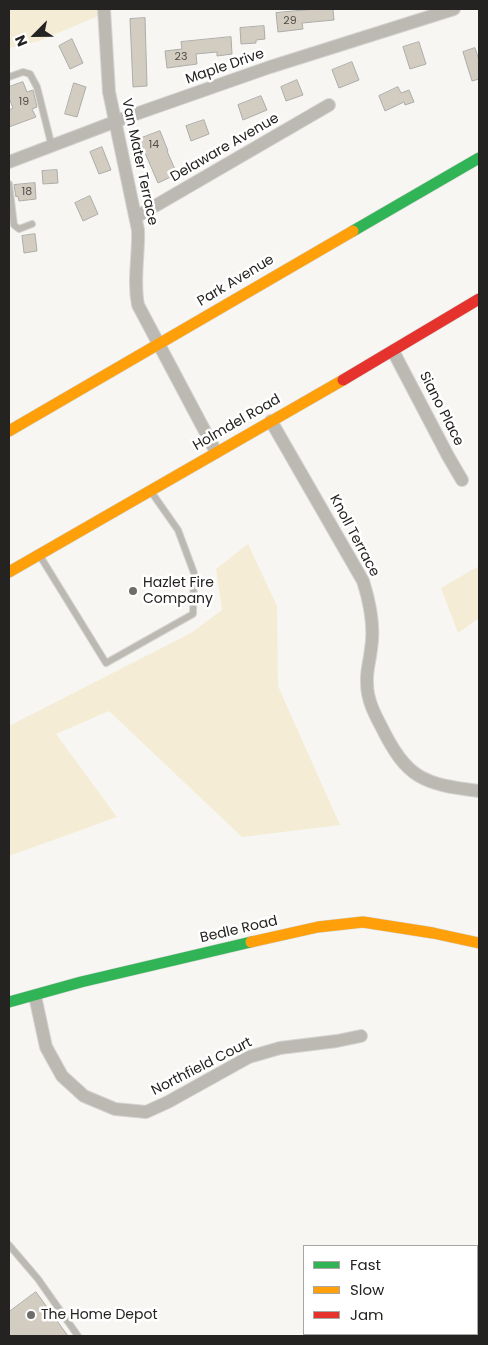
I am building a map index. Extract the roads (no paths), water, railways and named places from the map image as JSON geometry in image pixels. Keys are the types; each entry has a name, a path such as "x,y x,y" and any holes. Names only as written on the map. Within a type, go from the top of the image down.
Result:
{"street":[{"name":"Van Mater Terrace","path":"104,9 110,92 138,230 137,297 141,312 216,452"},
{"name":"Maple Drive","path":"9,162 270,67 454,9"},
{"name":"Delaware Avenue","path":"136,217 329,106"},
{"name":"Park Avenue","path":"9,431 479,158"},
{"name":"Holmdel Road","path":"9,572 271,422 479,299"},
{"name":"Siano Place","path":"393,351 462,480"},
{"name":"Knoll Terrace","path":"271,422 359,570 367,594 373,630 367,675 368,694 388,740 402,762 422,779 447,787 479,791"},
{"name":"Bedle Road","path":"9,1002 89,980 318,927 346,923 382,924 388,927 433,933 479,943"},
{"name":"Northfield Court","path":"35,996 46,1047 62,1076 84,1096 115,1109 146,1112 168,1102 249,1057 280,1048 361,1036"}],"lane":[{"path":"9,77 23,72 30,74 37,87 52,146"},
{"path":"9,184 14,226 19,229 32,224"},
{"path":"39,555 106,663 193,614 194,573 178,530 151,490"},
{"path":"9,1245 38,1279 78,1336"}],"place":[{"name":"Hazlet Fire Company","path":"133,591"},
{"name":"The Home Depot","path":"31,1315"}]}
